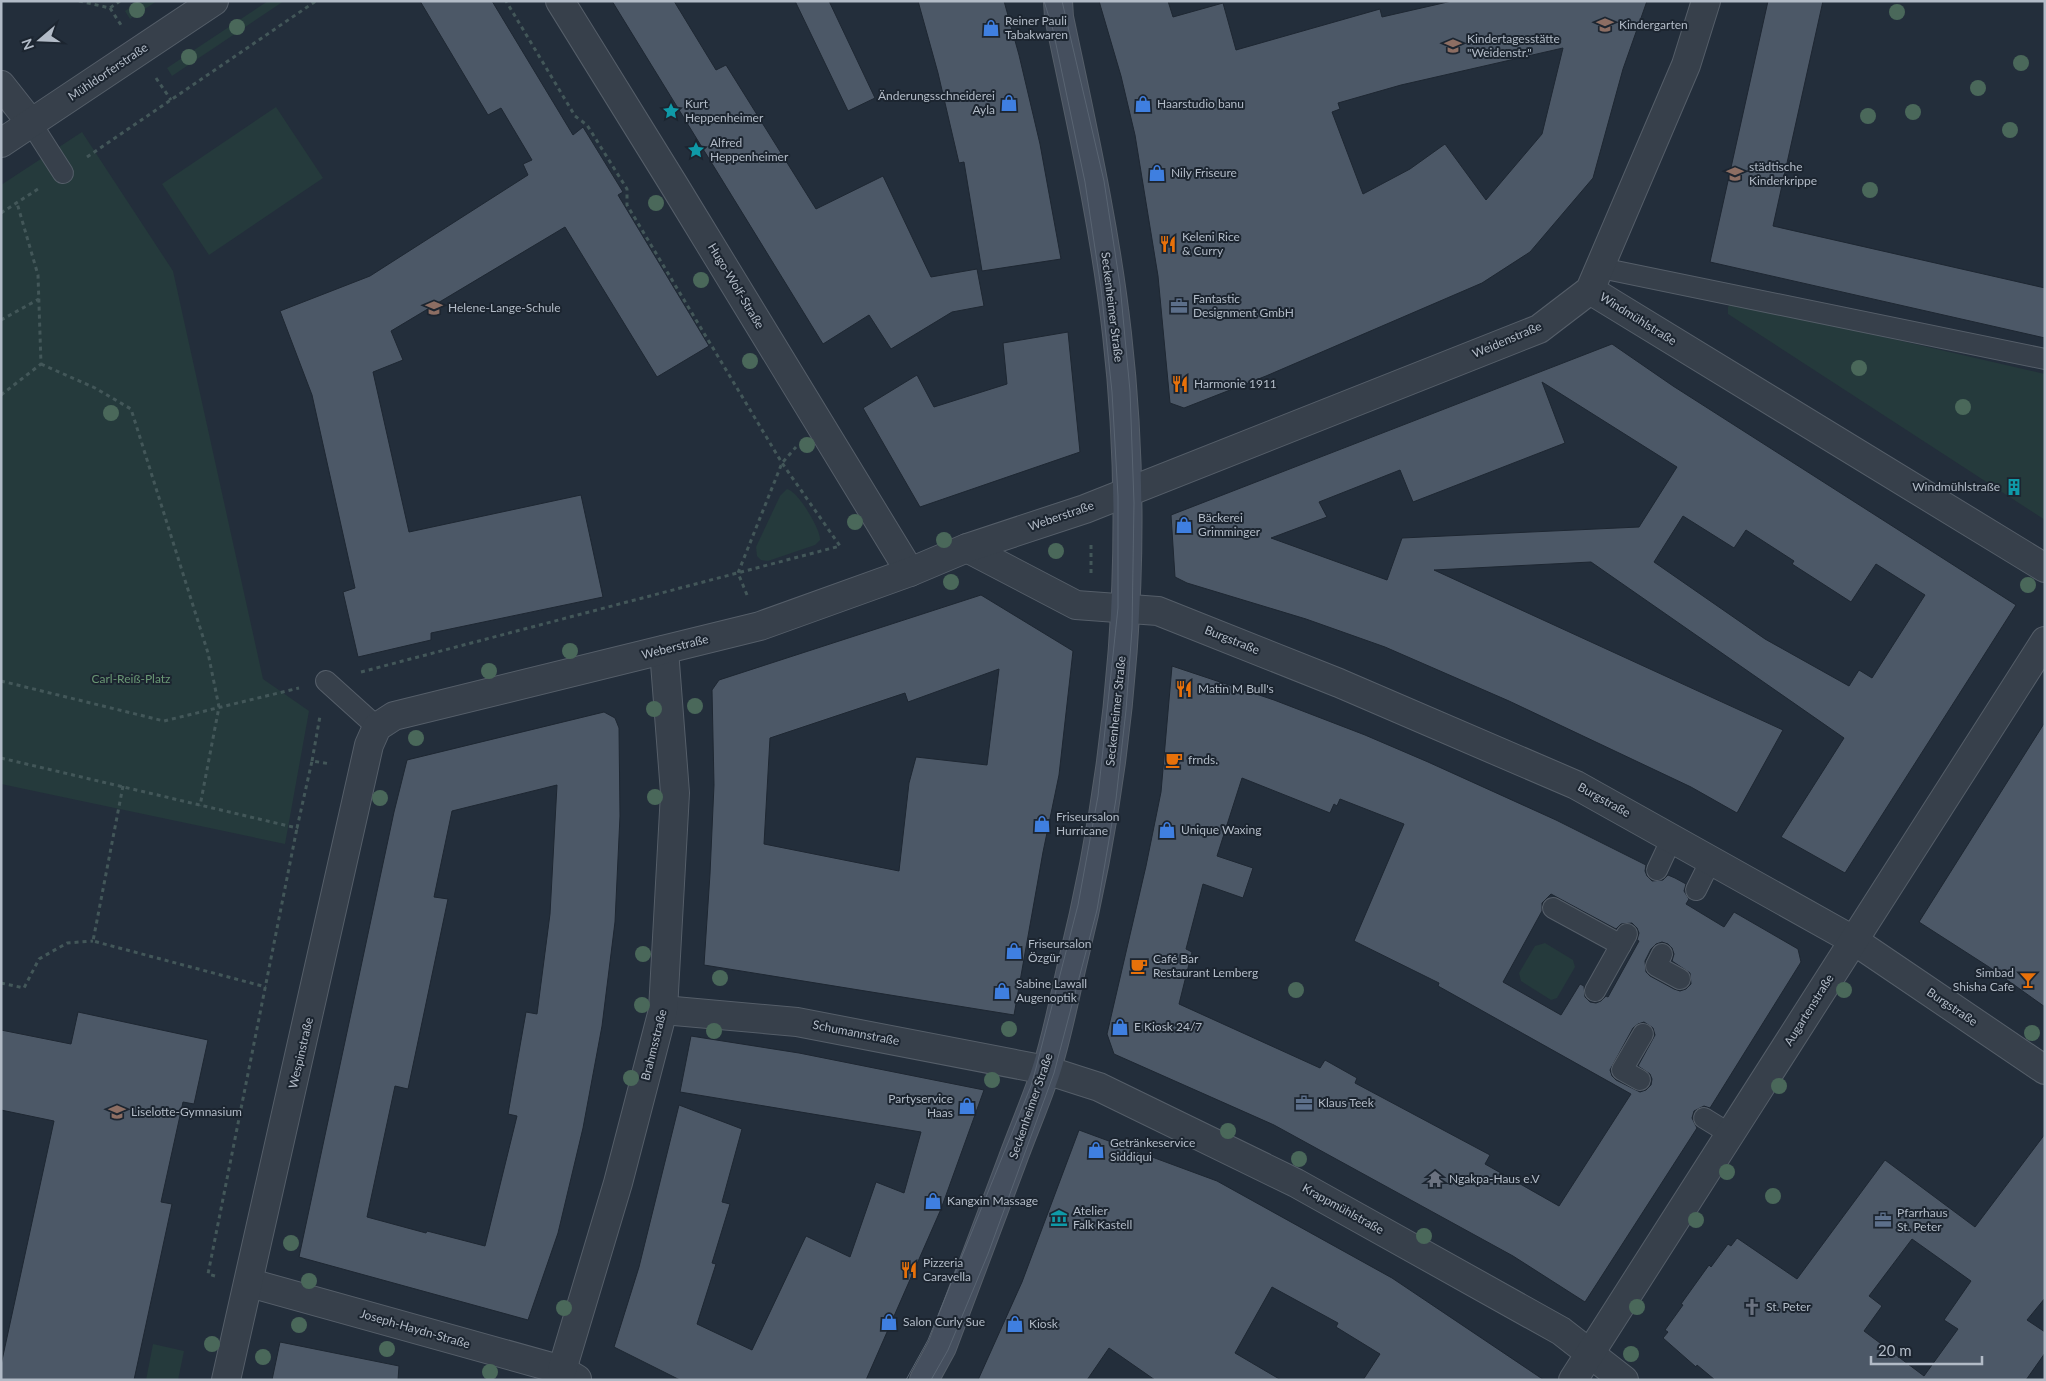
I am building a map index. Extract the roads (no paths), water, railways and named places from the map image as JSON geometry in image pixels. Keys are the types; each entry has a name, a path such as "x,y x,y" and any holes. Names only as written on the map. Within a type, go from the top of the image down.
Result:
{"street":[{"name":"Mühldorferstraße","path":"1,142 214,1"},
{"name":"Hugo-Wolf-Straße","path":"560,1 910,572"},
{"path":"1596,279 1686,65 1706,1"},
{"name":"Seckenheimer Straße","path":"924,1380 942,1347 1046,1070 1087,908 1107,798 1120,684 1126,609 1126,492 1122,391 1111,287 1094,182 1056,7"},
{"path":"1,85 31,123"},
{"name":"Weidenstraße","path":"1126,492 1538,329 1596,279"},
{"name":"Windmühlstraße","path":"1596,279 2045,568"},
{"name":"Weberstraße","path":"377,727 394,716 760,626 910,572 967,548 1092,506 1126,492"},
{"path":"967,548 1076,605 1126,609"},
{"name":"Burgstraße","path":"1126,609 1158,611 1339,682 1576,785 1853,940 2045,1070"},
{"name":"Augartenstraße","path":"1573,1380 2045,641"},
{"name":"Brahmsstraße","path":"570,1375 663,1010 674,793 664,650"},
{"name":"Wespinstraße","path":"226,1380 250,1283 369,745 377,727"},
{"name":"Schumannstraße","path":"663,1010 797,1022 1046,1070"},
{"name":"Krappmühlstraße","path":"1046,1070 1099,1087 1296,1183 1561,1331 1624,1380"},
{"name":"Joseph-Haydn-Straße","path":"250,1283 570,1375"}],"lane":[{"path":"31,123 63,173"},
{"path":"1596,279 2045,358"},
{"path":"326,681 377,727"},
{"path":"1657,870 1672,838"},
{"path":"1696,890 1711,860"},
{"path":"1553,908 1624,940 1595,991"},
{"path":"1662,954 1656,966 1680,979"},
{"path":"1640,1080 1622,1070 1643,1034"},
{"path":"1704,1118 1730,1134"}],"tram line":[{"path":"906,1380 928,1340 1031,1086 1036,1068 1078,905 1098,796 1118,608 1118,496 1112,392 1101,288 1085,182 1053,30 1044,1"},
{"path":"931,1380 948,1350 988,1254 1054,1073 1097,910 1116,799 1126,710 1132,629 1134,503 1130,391 1120,285 1104,181 1062,1"}],"place":[{"name":"Kindergarten","path":"1605,25"},
{"name":"Reiner Pauli Tabakwaren","path":"991,28"},
{"name":"Kindertagesstätte \"Weidenstr.\"","path":"1453,46"},
{"name":"Änderungsschneiderei Ayla","path":"1009,103"},
{"name":"Haarstudio banu","path":"1143,104"},
{"name":"Kurt Heppenheimer","path":"671,111"},
{"name":"Alfred Heppenheimer","path":"696,150"},
{"name":"Nily Friseure","path":"1157,173"},
{"name":"städtische Kinderkrippe","path":"1735,174"},
{"name":"Keleni Rice & Curry","path":"1168,244"},
{"name":"Fantastic Designment GmbH","path":"1179,306"},
{"name":"Helene-Lange-Schule","path":"434,308"},
{"name":"Harmonie 1911","path":"1180,384"},
{"name":"Windmühlstraße","path":"2014,487"},
{"name":"Bäckerei Grimminger","path":"1184,525"},
{"name":"Matin M Bull's","path":"1184,689"},
{"name":"frnds.","path":"1174,760"},
{"name":"Friseursalon Hurricane","path":"1042,824"},
{"name":"Unique Waxing","path":"1167,830"},
{"name":"Friseursalon Özgür","path":"1014,951"},
{"name":"Café Bar Restaurant Lemberg","path":"1139,966"},
{"name":"Simbad Shisha Cafe","path":"2028,980"},
{"name":"Sabine Lawall Augenoptik","path":"1002,991"},
{"name":"E Kiosk 24/7","path":"1120,1027"},
{"name":"Klaus Teek","path":"1304,1103"},
{"name":"Partyservice Haas","path":"967,1106"},
{"name":"Liselotte-Gymnasium","path":"117,1112"},
{"name":"Getränkeservice Siddiqui","path":"1096,1150"},
{"name":"Ngakpa-Haus e.V","path":"1435,1179"},
{"name":"Kangxin Massage","path":"933,1201"},
{"name":"Atelier Falk Kastell","path":"1059,1218"},
{"name":"Pfarrhaus St. Peter","path":"1883,1220"},
{"name":"Pizzeria Caravella","path":"909,1270"},
{"name":"St. Peter","path":"1752,1307"},
{"name":"Salon Curly Sue","path":"889,1322"},
{"name":"Kiosk","path":"1015,1324"}],"park label":[{"name":"Carl-Reiß-Platz","path":"131,679"}]}
